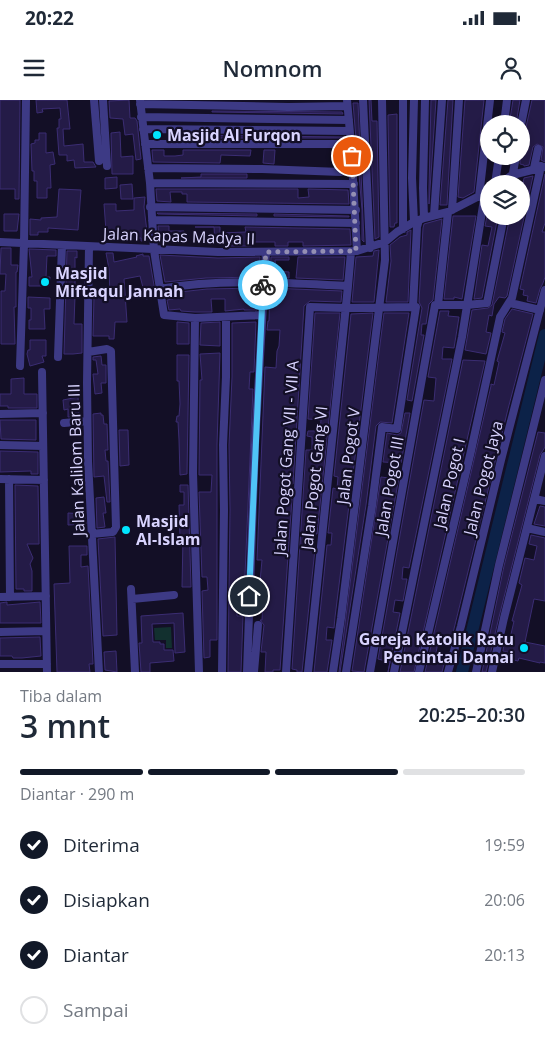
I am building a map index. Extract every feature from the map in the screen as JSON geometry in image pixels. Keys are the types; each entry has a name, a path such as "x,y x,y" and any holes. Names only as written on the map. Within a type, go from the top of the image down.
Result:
{"street":[{"path":"20,366 26,100"},
{"path":"94,100 107,166"},
{"path":"98,161 103,100"},
{"path":"363,100 370,245"},
{"name":"Jalan Pogot V","path":"333,672 385,260 382,100"},
{"path":"402,100 403,229"},
{"path":"414,100 412,178 419,220"},
{"path":"346,672 372,506 381,430 382,427 397,429 416,307 413,307 417,227 423,188 425,100"},
{"path":"434,215 442,100"},
{"name":"Jalan Pogot III","path":"370,672 436,305 450,211 459,100"},
{"path":"485,175 490,100"},
{"path":"505,115 507,100"},
{"path":"523,115 526,100"},
{"path":"262,315 195,318 164,315 154,250 150,183 140,102 288,107 347,103"},
{"name":"Jalan Pogot Gang VI","path":"308,672 356,223 352,144 347,103"},
{"path":"141,117 349,120"},
{"path":"143,129 349,131"},
{"path":"145,144 352,144"},
{"name":"Jalan Pogot I","path":"419,672 500,318 504,308 510,303 512,298 540,167 538,150"},
{"path":"522,175 540,167"},
{"path":"148,168 341,172 352,169"},
{"path":"150,183 354,184"},
{"name":"Jalan Kapas Madya II","path":"0,242 154,250 354,251 385,242 419,220 450,211 480,195"},
{"path":"150,206 356,210"},
{"path":"394,672 462,337 480,219"},
{"path":"152,220 356,223"},
{"path":"436,305 486,303 502,225"},
{"path":"58,357 62,245"},
{"name":"Jalan Kalilom Baru III","path":"88,247 87,421 99,672"},
{"path":"246,672 255,445 266,252"},
{"path":"159,289 186,284 220,282 348,286"},
{"name":"Jalan Pogot Jaya","path":"448,672 545,290"},
{"path":"510,303 540,310"},
{"name":"Jalan Pogot Gang VII - VII A","path":"286,672 311,306 346,308"},
{"path":"346,308 413,307"},
{"path":"222,672 223,445 226,317"},
{"path":"195,318 193,474 199,672"},
{"path":"88,352 111,351 116,528 110,533 91,534"},
{"path":"0,664 47,668 42,372"},
{"path":"476,672 495,583 545,380"},
{"path":"0,414 43,413"},
{"path":"64,423 87,421"},
{"path":"0,445 43,446"},
{"path":"492,672 545,456"},
{"path":"0,479 44,480"},
{"path":"9,479 10,597"},
{"path":"535,499 545,501"},
{"path":"527,528 545,532"},
{"path":"131,589 135,672"},
{"path":"132,599 174,595"},
{"path":"0,597 46,596"},
{"path":"254,672 258,625"},
{"path":"0,632 46,631"}],"green space":[{"path":"171,627 172,648 166,648 166,640 155,640 154,628"}],"building":[{"path":"0,100 20,100 19,199 15,199 15,189 0,189"},
{"path":"36,100 67,100 70,129 63,129 64,146 83,144 84,162 93,162 96,167 75,168 74,160 67,161 67,155 59,155 57,128 59,128 59,119 61,119 60,108 42,109 43,112 37,113"},
{"path":"129,100 130,118 135,118 137,121 141,159 136,160 133,134 125,135 123,119 110,118 109,101"},
{"path":"369,100 371,100 372,121 377,121 379,237 375,239"},
{"path":"431,100 436,100 429,204 429,188"},
{"path":"448,100 453,100 447,205 440,205"},
{"path":"465,100 484,100 482,115 480,115 480,137 474,192 463,198 458,197"},
{"path":"513,100 520,100 518,115 511,115"},
{"path":"532,100 545,100 545,162 541,160 543,147 537,144 533,147 530,160 529,115"},
{"path":"353,103 358,103 364,242 362,240 362,210"},
{"path":"212,112 342,112 343,114"},
{"path":"397,114 397,223 395,223 394,227 390,227 388,115"},
{"path":"120,132 121,157 133,156 133,174 112,174 111,133"},
{"path":"39,133 46,133 46,153 53,152 55,164 50,165 51,188 47,188 47,198 37,198 37,181 34,181 34,171 32,171 31,144 35,143 35,140 39,140"},
{"path":"184,135 345,137 345,138 184,138"},
{"path":"152,150 164,150 164,156 175,156 183,155 183,150 251,150 250,156 221,155 220,163 153,162"},
{"path":"264,150 275,150 274,164 263,163"},
{"path":"334,150 345,150 345,165 338,166 338,158 334,158"},
{"path":"201,174 247,174 247,178 181,178 201,177"},
{"path":"545,174 545,223 542,232 545,232 545,277 536,303 527,301 528,296 523,295 524,290 520,289"},
{"path":"533,176 530,190 530,177"},
{"path":"117,177 117,188 105,189 105,178"},
{"path":"132,184 133,199 121,199 120,185"},
{"path":"59,189 81,190 78,230 48,228 48,232 38,232 38,235 30,235 30,219 41,220 41,218 57,217"},
{"path":"156,189 298,189 298,198 309,197 308,189 348,190 349,204 187,202 187,194 182,194 182,192 170,192 171,202 157,201"},
{"path":"145,197 144,207 148,240 141,241 141,238 124,239 124,231 106,231 104,204 116,204 116,211 134,210 134,198"},
{"path":"4,214 19,214 17,231 4,231"},
{"path":"158,214 257,214 257,216"},
{"path":"274,214 349,216 349,217 274,216"},
{"path":"453,216 476,216 462,299 454,297 454,299 444,299"},
{"path":"442,219 433,300 429,304 426,324 422,324 421,335 424,335 412,401 407,400 422,308 419,302 423,228 424,224"},
{"path":"496,225 482,298 474,299 482,245 488,246 492,227 485,226"},
{"path":"508,225 522,225 507,296 505,298 499,297 494,304 492,316 489,315 486,332 491,333 486,354 465,350 472,310 488,308 492,305"},
{"path":"158,226 169,226 169,231 184,231 184,241 173,241 173,238 159,238"},
{"path":"214,227 220,227 220,233 246,232 245,227 350,229 351,245 303,246 303,242 288,242 288,246 275,246 275,242 252,242 252,246 229,246 229,241 215,242"},
{"path":"411,230 408,302 386,302 391,261 390,245 400,237 407,235 407,232"},
{"path":"1,248 11,248 11,265 18,265 16,272 16,307 14,307 15,344 1,344 1,291 5,291 6,274 0,274"},
{"path":"29,249 56,250 56,256 47,256 46,277 50,277 49,286 29,286 29,277 32,277"},
{"path":"379,250 374,302 352,302 356,257 373,256 374,251"},
{"path":"67,251 77,251 77,258 75,257 75,290 83,290 83,296 75,296 74,324 82,324 82,353 73,354 64,354"},
{"path":"106,253 113,253 114,262 143,254 143,256 149,256 156,297 146,299 140,276 124,279 127,322 115,322 114,339 109,339 109,336 93,336 94,297 110,296 109,269"},
{"path":"160,255 218,258 260,257 259,277 206,278 165,282"},
{"path":"271,257 289,257 289,260 275,260 276,271 289,272 289,278 270,277"},
{"path":"298,257 345,257 343,280 296,278"},
{"path":"258,288 257,310 225,311 225,299 211,299 212,312 181,311 180,309 169,310 167,300 173,299 171,293 207,289"},
{"path":"270,288 342,291 341,302 310,301 304,306 293,484 288,483 287,498 292,499 280,670 265,672 266,652 261,652 264,625 260,620 262,620 263,601 255,601 256,582 260,582 262,560 257,560 265,367 276,368 280,330 267,330"},
{"path":"28,297 50,298 50,309 44,309 45,329 29,329 31,308 28,308"},
{"path":"512,309 533,314 450,645 438,642 436,653 446,656 442,672 425,672 491,384 494,385 499,362 497,361 505,333 502,332 505,319"},
{"path":"440,311 449,311 448,316 459,317 454,348 443,347 442,359 452,359 409,568 403,567 402,579 407,579 403,601 395,600 393,612 400,613 388,672 390,662 378,659 424,400 434,401 436,378 428,377"},
{"path":"315,313 340,313 317,534 309,534 308,548 315,549 302,672 297,672 297,670 292,669 306,450 312,450 312,437 307,436 308,431 320,431 321,420 308,419"},
{"path":"373,313 334,628 327,627 326,640 332,640 327,672 314,672 327,545 331,545 332,533 328,533 333,488 337,489 338,477 334,476 351,314"},
{"path":"384,313 409,313 392,423 380,422 376,426 366,505 339,672"},
{"path":"177,322 189,323 189,344 177,344"},
{"path":"220,322 220,346 200,345 201,323"},
{"path":"256,322 254,372 250,372 249,389 253,389 244,598 237,597 237,616 243,616 241,672 228,672 229,445 232,323"},
{"path":"30,340 46,340 46,356 42,356 44,362 30,366 27,354 28,350 30,350"},
{"path":"220,353 217,445 217,640 210,640 210,657 204,658 202,591 208,590 207,577 202,577 199,492 211,492 212,475 199,475 200,380 202,380 200,354"},
{"path":"177,355 189,355 187,474 180,475 178,422 176,422 177,416 179,416 180,404 179,381 177,381"},
{"path":"101,356 102,365 106,365 106,383 101,383 102,393 95,394 93,374 98,374 96,360 93,360 93,357"},
{"path":"463,360 485,361 414,672 400,672"},
{"path":"24,378 24,394 37,394 37,408 8,408 8,406 0,406 0,394 11,394 11,379"},
{"path":"78,397 79,416 68,417 68,409 64,410 63,400"},
{"path":"101,413 104,424 107,424 108,450 105,450 106,461 108,461 110,502 107,502 104,476 94,477 93,414"},
{"path":"405,413 410,413 401,463 383,462 387,433 397,435 401,433"},
{"path":"0,420 36,420 36,440 1,439"},
{"path":"119,430 128,430 129,465 120,466"},
{"path":"538,432 545,433 545,447 540,455 486,672 482,672 504,566"},
{"path":"0,451 38,452 38,474 31,474 31,471 0,472"},
{"path":"389,476 399,477 364,672 352,671 381,477 389,478"},
{"path":"15,485 38,486 39,544 27,544 33,558 30,564 32,591 16,589"},
{"path":"180,485 188,485 191,587 182,587 183,538 180,538 179,505 184,505 184,492 180,492"},
{"path":"104,497 106,513 103,513 105,527 97,528 96,498"},
{"path":"540,506 545,507 545,526 534,524"},
{"path":"68,513 85,514 86,524 68,525"},
{"path":"531,535 545,538 545,601 534,599 525,642 545,646 545,663 519,658 518,661 510,659 511,653 503,651 504,642 509,643 514,621 512,621 522,585 519,583 525,558 534,560 537,546 529,544"},
{"path":"115,537 117,635 103,636 98,539"},
{"path":"69,546 87,546 87,555 81,555 81,567 88,566 93,664 89,664 90,672 57,672 54,584 70,583"},
{"path":"7,602 7,605 40,602 41,623 0,623 0,603"},
{"path":"183,613 185,652 175,653 174,623 152,624 153,642 164,644 164,650 173,650 174,661 150,663 150,672 141,672 139,643 142,643 141,616"},
{"path":"40,637 41,656 13,658 12,656 0,656 0,638"},
{"path":"116,651 117,672 105,670 104,652"}],"waterway":[{"path":"462,672 545,335"}],"way so far":[{"path":"263,285 266,252 356,251 356,210 352,156"}],"place":[{"name":"Masjid Al Furqon","path":"157,135"},
{"name":"Masjid Miftaqul Jannah","path":"45,282"},
{"name":"Masjid Al-Islam","path":"126,530"},
{"name":"Gereja Katolik Ratu Pencintai Damai","path":"524,648"}],"route":[{"path":"249,596 263,285"}]}
